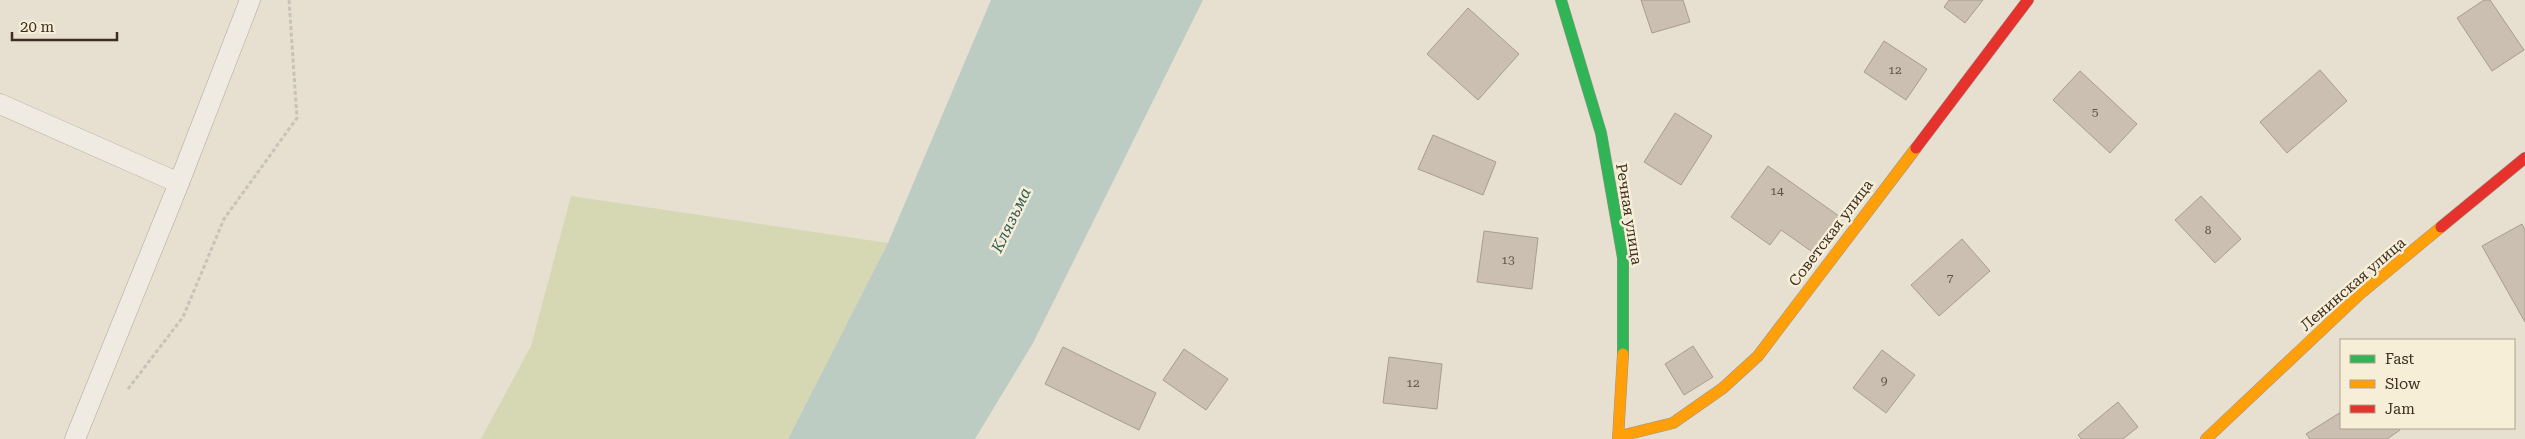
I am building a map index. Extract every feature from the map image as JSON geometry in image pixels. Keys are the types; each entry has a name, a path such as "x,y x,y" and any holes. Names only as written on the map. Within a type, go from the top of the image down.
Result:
{"street":[{"name":"Речная улица","path":"1561,0 1601,133 1623,258 1624,364 1619,437"},
{"name":"Советская улица","path":"1619,437 1673,423 1723,388 1758,356 2028,0"},
{"name":"Ленинская улица","path":"2206,439 2360,294 2525,158"}],"lane":[{"path":"75,439 179,183 250,0"},
{"path":"0,104 179,183"}],"path":[{"path":"125,393 183,317 224,220 297,118 289,0"}],"green space":[{"path":"571,196 888,243 788,439 481,439 531,346"}],"water":[{"name":"Клязьма","path":"991,0 1203,0 1033,343 975,439 788,439 888,243"}],"building":[{"path":"1641,0 1683,0 1690,22 1652,33"},
{"path":"1949,0 1983,0 1965,23 1944,7"},
{"path":"2484,0 2490,0 2524,50 2492,71 2457,18"},
{"path":"1468,8 1519,54 1478,100 1427,54"},
{"path":"1884,41 1927,69 1906,100 1864,72"},
{"path":"2320,70 2347,101 2287,153 2260,122"},
{"path":"2080,71 2137,124 2110,153 2053,100"},
{"path":"1675,113 1712,136 1681,185 1644,162"},
{"path":"1433,135 1496,162 1483,195 1418,169"},
{"path":"1768,166 1839,216 1814,253 1781,230 1770,245 1731,217"},
{"path":"2201,196 2241,239 2215,263 2175,220"},
{"path":"2522,224 2525,230 2525,322 2482,246"},
{"path":"1484,231 1538,238 1532,289 1477,282"},
{"path":"1962,239 1990,271 1939,316 1911,285"},
{"path":"1693,346 1713,377 1684,395 1665,364"},
{"path":"1063,347 1156,393 1139,430 1045,384"},
{"path":"1184,349 1228,379 1206,410 1163,380"},
{"path":"1882,350 1915,375 1886,413 1853,388"},
{"path":"1389,357 1442,364 1437,409 1383,403"},
{"path":"2118,402 2138,427 2123,439 2081,439 2078,435"},
{"path":"2340,413 2340,429 2400,430 2387,439 2310,439 2306,434"}],"traffic: fast":[{"path":"1561,0 1601,133 1623,258 1623,354"}],"traffic: slow":[{"path":"1620,436 1673,423 1723,388 1758,356 1916,148"},
{"path":"2206,439 2360,294 2441,227"},
{"path":"1618,439 1623,354"}],"traffic: jam":[{"path":"1916,148 2028,0"},
{"path":"2441,227 2525,158"}]}
